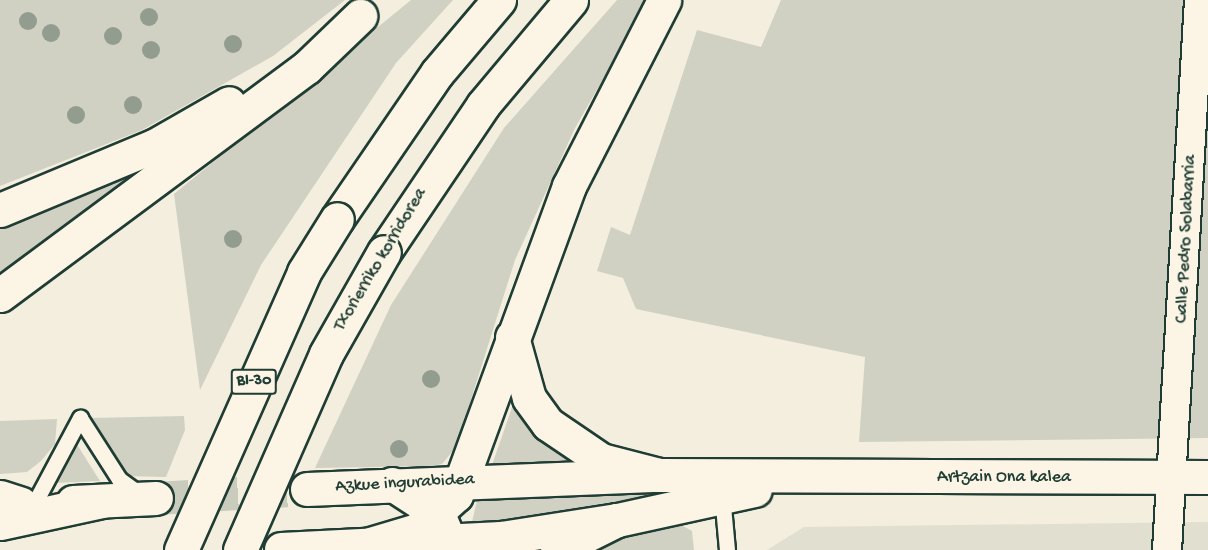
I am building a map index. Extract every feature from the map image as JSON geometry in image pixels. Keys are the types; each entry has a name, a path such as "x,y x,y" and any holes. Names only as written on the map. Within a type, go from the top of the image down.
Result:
{"main road":[{"name":"BI-30","path":"181,550 304,272 337,219 437,73 499,0"},
{"name":"Txorierriko korridorea","path":"240,550 326,354 384,252 483,105 571,0"},
{"path":"444,535 512,337 569,186 664,0"},
{"path":"0,210 154,146 251,90 370,8"},
{"path":"0,295 307,67 370,8"},
{"path":"512,337 529,398 548,424 601,460 659,475"},
{"name":"Artzain Ona kalea","path":"503,479 659,475 721,487"},
{"name":"Artzain Ona kalea","path":"617,520 721,487 801,479 1208,477"},
{"name":"Azkue ingurabidea","path":"307,489 503,479"},
{"path":"392,484 444,535"},
{"path":"11,507 151,498"},
{"path":"281,549 370,544 417,530 444,535 501,538 617,520"},
{"path":"557,550 617,520"}],"street":[{"name":"Calle Pedro Solabarria","path":"1167,550 1174,477 1199,0"}],"lane":[{"path":"11,507 80,418 119,479 151,498"},
{"path":"721,487 727,550"}],"shaded area":[{"path":"0,0 345,0 273,56 142,130 0,186"},
{"path":"411,0 453,0 396,63 261,265 200,390 174,194"},
{"path":"617,0 648,0 575,128 515,260 456,447 442,464 430,466 315,468 391,305 504,128"},
{"path":"781,0 1208,0 1208,438 859,442 865,357 636,309 623,278 597,271 611,227 630,235 697,30 761,47"},
{"path":"120,176 124,182 0,276 0,223"},
{"path":"516,396 533,429 573,460 492,465"},
{"path":"184,416 185,430 166,477 126,476 91,418"},
{"path":"57,419 55,444 41,461 27,472 0,474 0,421"},
{"path":"76,443 100,481 54,483"},
{"path":"675,489 676,497 470,530 478,497"},
{"path":"670,519 692,531 694,550 594,550"},
{"path":"1208,522 1208,550 767,550 804,527"}],"tunnel":[{"path":"156,498 307,489"}]}
